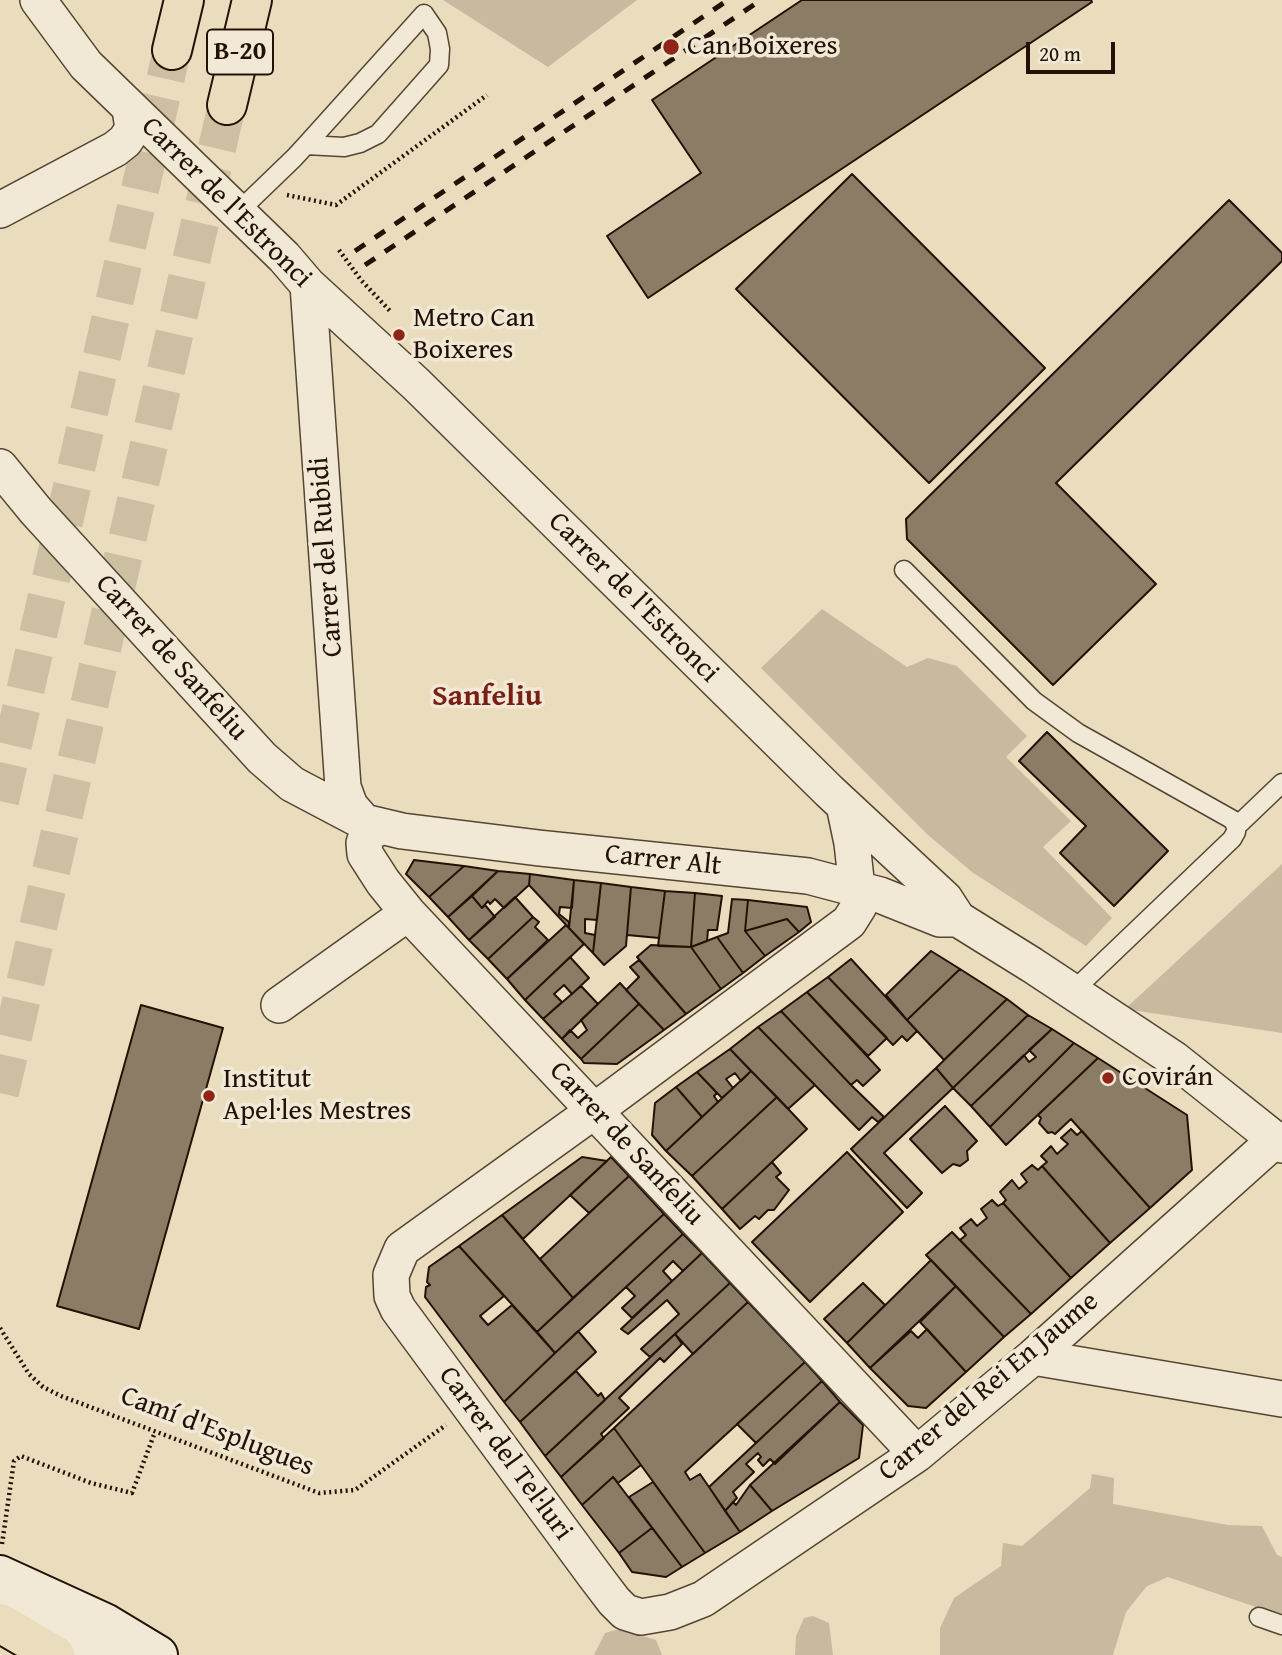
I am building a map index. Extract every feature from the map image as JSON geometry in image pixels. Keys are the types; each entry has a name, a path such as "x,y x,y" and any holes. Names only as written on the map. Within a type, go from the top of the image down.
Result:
{"highway":[{"name":"B-20","path":"172,50 184,0"},
{"name":"B-20","path":"227,105 252,0"},
{"path":"0,1623 55,1655"}],"street":[{"name":"Carrer de l'Estronci","path":"38,0 86,65 130,109 844,805 945,899 958,919 1174,1059 1279,1142"},
{"path":"0,210 115,149 133,129 130,109"},
{"name":"Carrer del Rubidi","path":"308,285 342,787 350,806 372,825"},
{"name":"Carrer de Sanfeliu","path":"6,484 36,511 262,758 292,784 372,825 364,843 366,854 383,882 408,913 917,1454"},
{"path":"594,1111 849,922 859,906 852,843 844,805"},
{"name":"Carrer Alt","path":"372,825 539,848 808,876 880,895 940,919 958,919"},
{"path":"279,1005 408,913"},
{"name":"Carrer del Tel·luri","path":"594,1111 402,1249 391,1275 392,1296 398,1309 614,1601 625,1612 641,1617"},
{"name":"Carrer del Rei En Jaume","path":"641,1617 670,1612 703,1599 917,1454 1033,1357 1279,1142"},
{"path":"1033,1357 1282,1399"},
{"path":"0,1575 105,1623 158,1655"},
{"path":"0,1605 104,1655"}],"lane":[{"path":"238,212 306,145 424,13 437,33 439,65 377,134 360,143 344,147 306,145"},
{"path":"904,570 1034,701 1078,733 1233,820 1236,827 1231,839 1072,992"},
{"path":"1236,827 1282,783"},
{"path":"1259,1617 1282,1625"}],"path":[{"path":"282,194 336,205 487,95"},
{"path":"339,250 361,280 391,312"},
{"name":"Camí d'Esplugues","path":"0,1328 29,1374 43,1387 319,1493 355,1490 470,1407"},
{"path":"1,1554 14,1461 21,1456 91,1483 132,1493 155,1432"}],"shaded area":[{"path":"443,0 637,0 548,67"},
{"path":"822,609 907,667 928,658 957,666 1027,736 1006,757 1071,821 1043,847 1112,918 1086,946 972,872 928,835 761,668"},
{"path":"1282,864 1282,1033 1125,1009"},
{"path":"1092,1474 1114,1478 1113,1504 1228,1525 1262,1526 1277,1555 1282,1557 1282,1616 1168,1577 1147,1586 1126,1612 1113,1655 940,1655 940,1628 954,1598 1001,1566 1003,1543 1022,1546 1090,1488"},
{"path":"813,1616 829,1623 833,1655 795,1655 796,1636 804,1618"},
{"path":"619,1629 656,1640 662,1655 594,1655 605,1633"}],"building":[{"path":"802,0 1092,2 648,298 607,236 701,173 652,100"},
{"path":"852,174 1045,368 929,483 736,289"},
{"path":"1229,200 1282,253 1282,261 1056,483 1156,584 1053,685 907,539 906,519"},
{"path":"1047,732 1168,851 1114,906 1060,853 1086,826 1019,761"},
{"path":"414,860 464,866 429,897 406,874"},
{"path":"464,866 498,871 448,917 429,897"},
{"path":"498,871 530,874 529,885 504,908 495,899 490,904 488,901 482,908 472,896"},
{"path":"530,874 574,880 572,908 560,907 559,914 569,922 569,928 529,885"},
{"path":"574,880 601,883 597,920 585,919 585,933 595,935 593,953 569,928"},
{"path":"601,883 631,887 626,946 604,965 593,953"},
{"path":"631,887 665,891 659,938 627,935"},
{"path":"665,891 695,893 691,947 658,946"},
{"path":"695,893 722,896 717,930 708,930 707,941 691,947"},
{"path":"472,896 482,908 485,905 495,917 469,940 448,917"},
{"path":"515,897 533,917 488,959 469,940"},
{"path":"732,899 748,900 745,931 765,956 743,973 717,937 728,933"},
{"path":"748,900 807,907 811,922 799,932 787,919 745,931"},
{"path":"533,917 539,922 535,927 548,940 507,979 488,959"},
{"path":"787,919 799,932 765,956 745,931"},
{"path":"566,925 584,944 525,1000 507,979"},
{"path":"717,937 743,973 721,989 691,947"},
{"path":"651,945 691,947 721,989 686,1014 637,957"},
{"path":"931,951 960,969 907,1020 886,995"},
{"path":"570,957 589,978 572,994 564,985 554,994 562,1002 543,1019 525,1000"},
{"path":"851,959 917,1031 907,1041 902,1036 893,1045 828,977"},
{"path":"639,960 686,1014 664,1030 626,990 639,977 630,967"},
{"path":"960,969 1007,999 944,1060 907,1020"},
{"path":"828,977 887,1038 868,1056 807,992"},
{"path":"620,983 639,1004 581,1059 562,1039 570,1030 578,1038 587,1030 581,1020"},
{"path":"581,986 598,1004 562,1039 543,1019"},
{"path":"807,992 880,1070 863,1086 857,1080 851,1085 781,1011"},
{"path":"1007,999 1028,1015 953,1088 936,1068"},
{"path":"639,1004 664,1030 617,1064 584,1063 581,1059"},
{"path":"141,1005 223,1028 139,1329 57,1306"},
{"path":"781,1011 884,1117 878,1122 872,1117 859,1130 758,1027"},
{"path":"1028,1015 1052,1029 971,1106 953,1088"},
{"path":"758,1027 815,1085 788,1109 730,1049"},
{"path":"1052,1029 1074,1043 990,1127 971,1106 1024,1055 1029,1062 1036,1057 1029,1050"},
{"path":"1074,1043 1098,1058 1006,1145 990,1127"},
{"path":"730,1049 751,1071 741,1081 735,1073 726,1079 733,1088 722,1098 697,1072"},
{"path":"1098,1058 1187,1115 1192,1170 1150,1208 1071,1119 1055,1134 1048,1133 1039,1123 1041,1118 1038,1115"},
{"path":"936,1068 953,1088 884,1153 922,1193 907,1208 851,1149"},
{"path":"751,1071 777,1097 692,1176 666,1151"},
{"path":"697,1072 717,1093 714,1096 718,1102 702,1117 676,1087"},
{"path":"676,1087 702,1117 666,1151 652,1135 655,1103"},
{"path":"777,1097 807,1129 722,1209 692,1176"},
{"path":"945,1106 977,1141 967,1151 968,1160 960,1166 953,1164 942,1173 910,1139"},
{"path":"1071,1129 1077,1135 1082,1131 1150,1208 1110,1243 1042,1166 1047,1162 1041,1156 1051,1146 1057,1154 1068,1144 1061,1138"},
{"path":"847,1152 903,1212 810,1302 752,1242"},
{"path":"582,1157 607,1161 523,1239 502,1215"},
{"path":"611,1157 629,1176 589,1213 570,1195"},
{"path":"772,1162 781,1173 776,1177 789,1190 774,1210 768,1210 759,1219 755,1216 740,1229 722,1209"},
{"path":"1032,1165 1038,1170 1042,1166 1110,1243 1071,1278 1003,1203 1006,1200 1000,1192 1012,1180 1019,1189 1027,1182 1021,1174"},
{"path":"629,1176 664,1214 573,1298 540,1259"},
{"path":"992,1200 998,1206 1003,1203 1071,1278 1031,1314 960,1240 966,1235 960,1228 971,1219 977,1226 987,1218 981,1209"},
{"path":"664,1214 683,1234 555,1353 537,1332"},
{"path":"502,1215 573,1298 537,1332 459,1246"},
{"path":"952,1232 1031,1314 1004,1337 926,1255"},
{"path":"683,1234 702,1253 683,1271 673,1261 663,1271 672,1281 632,1318 622,1308 635,1296 626,1287"},
{"path":"459,1246 504,1296 480,1316 488,1325 512,1305 555,1353 504,1402 425,1297 426,1287 430,1285 427,1282 429,1267"},
{"path":"702,1253 730,1283 650,1357 641,1349 679,1314 667,1300 628,1334 621,1329"},
{"path":"931,1260 956,1286 870,1368 847,1343"},
{"path":"730,1283 748,1302 693,1354 675,1334"},
{"path":"863,1283 885,1305 847,1343 824,1319"},
{"path":"956,1286 1004,1337 966,1372 920,1322"},
{"path":"748,1302 805,1362 685,1472 690,1480 700,1474 740,1532 705,1553 614,1428"},
{"path":"927,1329 966,1372 926,1408 908,1406 870,1368 911,1331 918,1338"},
{"path":"578,1331 596,1352 520,1422 504,1402"},
{"path":"675,1334 682,1344 664,1362 660,1358 619,1398 629,1408 601,1434 604,1438 561,1477 545,1456"},
{"path":"805,1362 822,1381 756,1443 737,1424"},
{"path":"576,1371 598,1396 601,1393 605,1400 545,1456 520,1422"},
{"path":"822,1381 840,1402 775,1464 770,1459 763,1466 758,1460 761,1457 758,1453 746,1464 754,1472 733,1492 737,1498 725,1511 709,1487"},
{"path":"840,1402 863,1425 859,1458 772,1511 750,1485"},
{"path":"614,1428 641,1465 618,1483 613,1477 582,1505 561,1477"},
{"path":"613,1477 652,1528 619,1553 582,1505"},
{"path":"653,1482 705,1553 682,1567 629,1497"},
{"path":"750,1485 772,1511 740,1532 725,1511 733,1502 736,1505"},
{"path":"652,1528 682,1567 666,1577 632,1572 619,1553"}],"tunnel":[{"path":"0,801 172,50"},
{"path":"0,1093 227,105"}],"railway":[{"path":"355,251 728,0"},
{"path":"365,265 761,0"}],"place":[{"name":"Can Boixeres","path":"671,47"},
{"name":"Metro Can Boixeres","path":"399,335"},
{"name":"Covirán","path":"1108,1078"},
{"name":"Institut Apel·les Mestres","path":"209,1096"}],"district":[{"name":"Sanfeliu","path":"487,697"}]}
